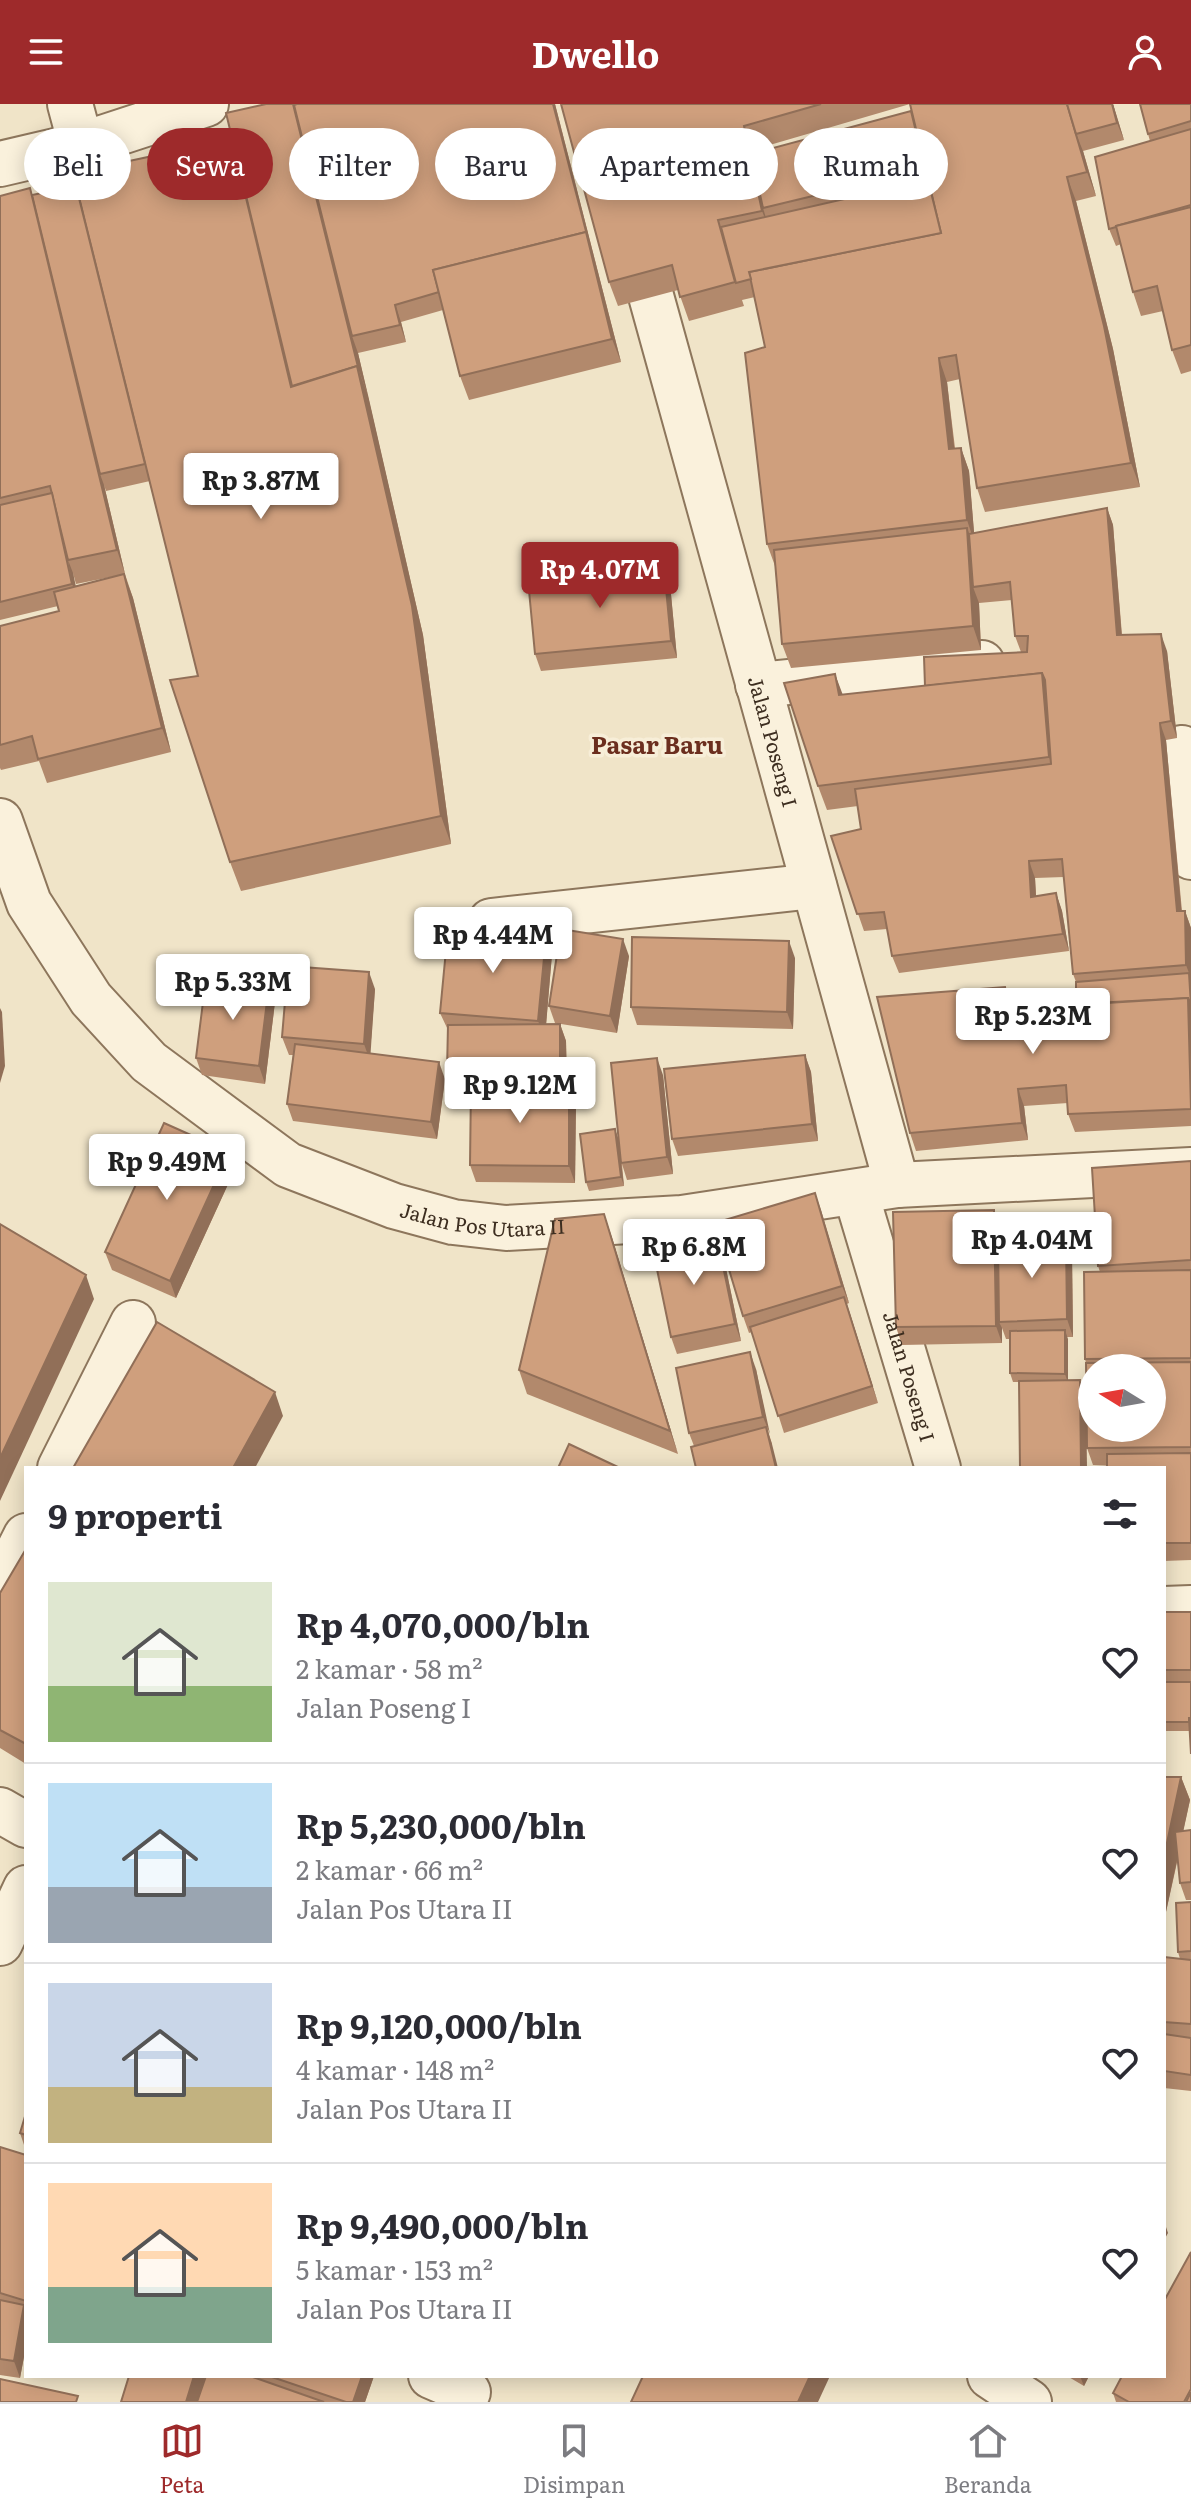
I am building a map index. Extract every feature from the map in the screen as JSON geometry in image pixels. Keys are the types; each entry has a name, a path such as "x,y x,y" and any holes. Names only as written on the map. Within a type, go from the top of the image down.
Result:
{"street":[{"path":"70,104 76,128"},
{"path":"131,129 206,104"},
{"path":"0,164 24,158"},
{"name":"Jalan Poseng I","path":"651,296 814,886 876,1189 938,1466"},
{"path":"758,685 982,663"},
{"path":"1182,748 1191,857"},
{"name":"Jalan Pos Utara II","path":"0,821 29,903 91,999 149,1062 288,1165 394,1206 453,1222 506,1228 682,1218 876,1189 1191,1170"},
{"path":"491,921 814,886"},
{"path":"61,1466 133,1323"},
{"path":"0,1587 24,1540"},
{"path":"1166,1609 1191,1608"},
{"path":"0,1810 24,1824"},
{"path":"0,1943 24,1892"},
{"path":"993,2378 1029,2402"}],"building":[{"path":"266,104 293,104 299,128 289,128 289,200 317,200 359,371 357,366 292,386 247,200 273,200 273,128 230,128 226,113"},
{"path":"553,104 572,177 572,200 578,200 588,239 586,232 433,270 439,292 395,305 400,325 352,336 318,200 419,200 419,128 300,128 294,105"},
{"path":"561,104 821,104 744,128 572,128 572,145"},
{"path":"910,104 1067,104 1087,172 1067,177 1104,326 1131,463 977,488 956,355 939,358 949,449 961,448 967,520 767,544 745,353 765,347 749,272 941,233 933,200 948,200 948,128 916,128"},
{"path":"1067,104 1112,104 1117,123 1076,134"},
{"path":"1140,104 1191,104 1191,121 1148,134"},
{"path":"911,111 915,128 848,128"},
{"path":"1191,129 1191,205 1109,229 1095,157"},
{"path":"794,142 796,200 763,208 761,200 778,200 778,147"},
{"path":"147,157 147,200 247,200 291,387 357,366 412,606 441,816 230,862 170,680 198,676 80,200 131,200 131,161"},
{"path":"24,190 24,200 33,200 117,550 68,560 50,486 0,498 0,196"},
{"path":"33,200 79,200 145,464 100,474"},
{"path":"587,200 760,200 762,211 718,220 735,282 680,297 672,265 609,282"},
{"path":"840,200 933,200 941,233 749,272 751,279 736,283 721,227"},
{"path":"1191,207 1191,345 1172,350 1157,286 1133,292 1116,226"},
{"path":"586,232 612,339 460,376 433,270"},
{"path":"52,493 72,584 0,602 0,505"},
{"path":"1107,508 1117,635 1161,634 1171,721 1160,723 1177,911 1185,911 1186,965 1073,974 1062,859 1029,861 1031,897 1056,893 1063,934 892,956 884,912 857,914 831,836 861,829 855,789 1051,764 1042,673 925,686 924,657 1027,652 1028,636 1015,636 1010,582 973,587 969,534"},
{"path":"967,528 973,626 782,644 774,550"},
{"path":"664,567 671,641 535,654 528,580"},
{"path":"124,574 162,728 38,759 32,736 0,745 0,626 59,611 54,592"},
{"path":"1042,673 1049,757 818,786 784,683 835,674 839,695"},
{"path":"448,929 546,937 538,1021 440,1013"},
{"path":"561,929 623,939 610,1016 549,1006"},
{"path":"632,937 789,941 787,1012 631,1007"},
{"path":"288,966 369,972 364,1044 282,1037"},
{"path":"1189,973 1191,1006 1188,998 1076,1004 1076,982"},
{"path":"206,978 269,985 259,1066 196,1058"},
{"path":"1005,987 1008,1009 1188,998 1191,1109 1068,1114 1066,1085 1018,1089 1022,1123 910,1133 877,997"},
{"path":"560,1024 560,1071 447,1071 448,1025"},
{"path":"295,1044 439,1062 431,1122 287,1104"},
{"path":"805,1055 812,1124 672,1139 664,1069"},
{"path":"657,1058 667,1157 621,1163 611,1063"},
{"path":"471,1085 569,1085 569,1166 470,1165"},
{"path":"164,1123 229,1152 170,1281 105,1252"},
{"path":"615,1129 621,1177 586,1182 580,1134"},
{"path":"1191,1161 1191,1260 1098,1266 1092,1168"},
{"path":"815,1193 842,1286 743,1316 715,1223"},
{"path":"994,1210 996,1326 896,1327 893,1212"},
{"path":"604,1214 670,1431 519,1370 555,1219"},
{"path":"0,1224 86,1275 0,1458"},
{"path":"717,1237 735,1324 671,1337 653,1250"},
{"path":"1066,1238 1067,1319 999,1322 998,1239"},
{"path":"1191,1270 1191,1358 1166,1358 1166,1354 1085,1354 1084,1272"},
{"path":"844,1297 872,1386 778,1416 750,1327"},
{"path":"157,1322 275,1392 234,1466 74,1466"},
{"path":"1065,1330 1065,1374 1010,1373 1010,1331"},
{"path":"750,1352 763,1417 689,1433 676,1368"},
{"path":"1166,1362 1191,1362 1191,1447 1087,1448 1087,1442 1166,1442"},
{"path":"1078,1380 1081,1466 1020,1466 1019,1381"},
{"path":"766,1427 776,1466 696,1466 691,1447"},
{"path":"569,1444 616,1466 559,1466"},
{"path":"1191,1453 1191,1543 1166,1543 1166,1466 1107,1466 1107,1454"},
{"path":"24,1552 24,1743 0,1730 0,1593"},
{"path":"1166,1612 1191,1612 1191,1670 1166,1670"},
{"path":"1166,1682 1191,1682 1189,1722 1166,1722"},
{"path":"1166,1777 1181,1777 1166,1848"},
{"path":"1191,1830 1191,1882 1180,1883 1175,1832"},
{"path":"1191,1902 1191,1951 1178,1952 1176,1903"},
{"path":"1166,1957 1191,1960 1191,2024 1166,2022"},
{"path":"1166,2034 1191,2038 1191,2075 1166,2071"},
{"path":"0,2147 24,2154 24,2300 0,2293"},
{"path":"1191,2252 1191,2389 1184,2402 1129,2402 1113,2393 1121,2378 1166,2378 1166,2297"},
{"path":"0,2300 24,2305 14,2361 0,2359"},
{"path":"128,2378 193,2378 186,2402 121,2402"},
{"path":"205,2378 256,2378 324,2402 197,2402"},
{"path":"275,2378 361,2378 353,2402"},
{"path":"642,2378 809,2378 798,2402 631,2402"},
{"path":"0,2379 78,2396 76,2402 0,2402"}],"district":[{"name":"Pasar Baru","path":"657,743"}]}
